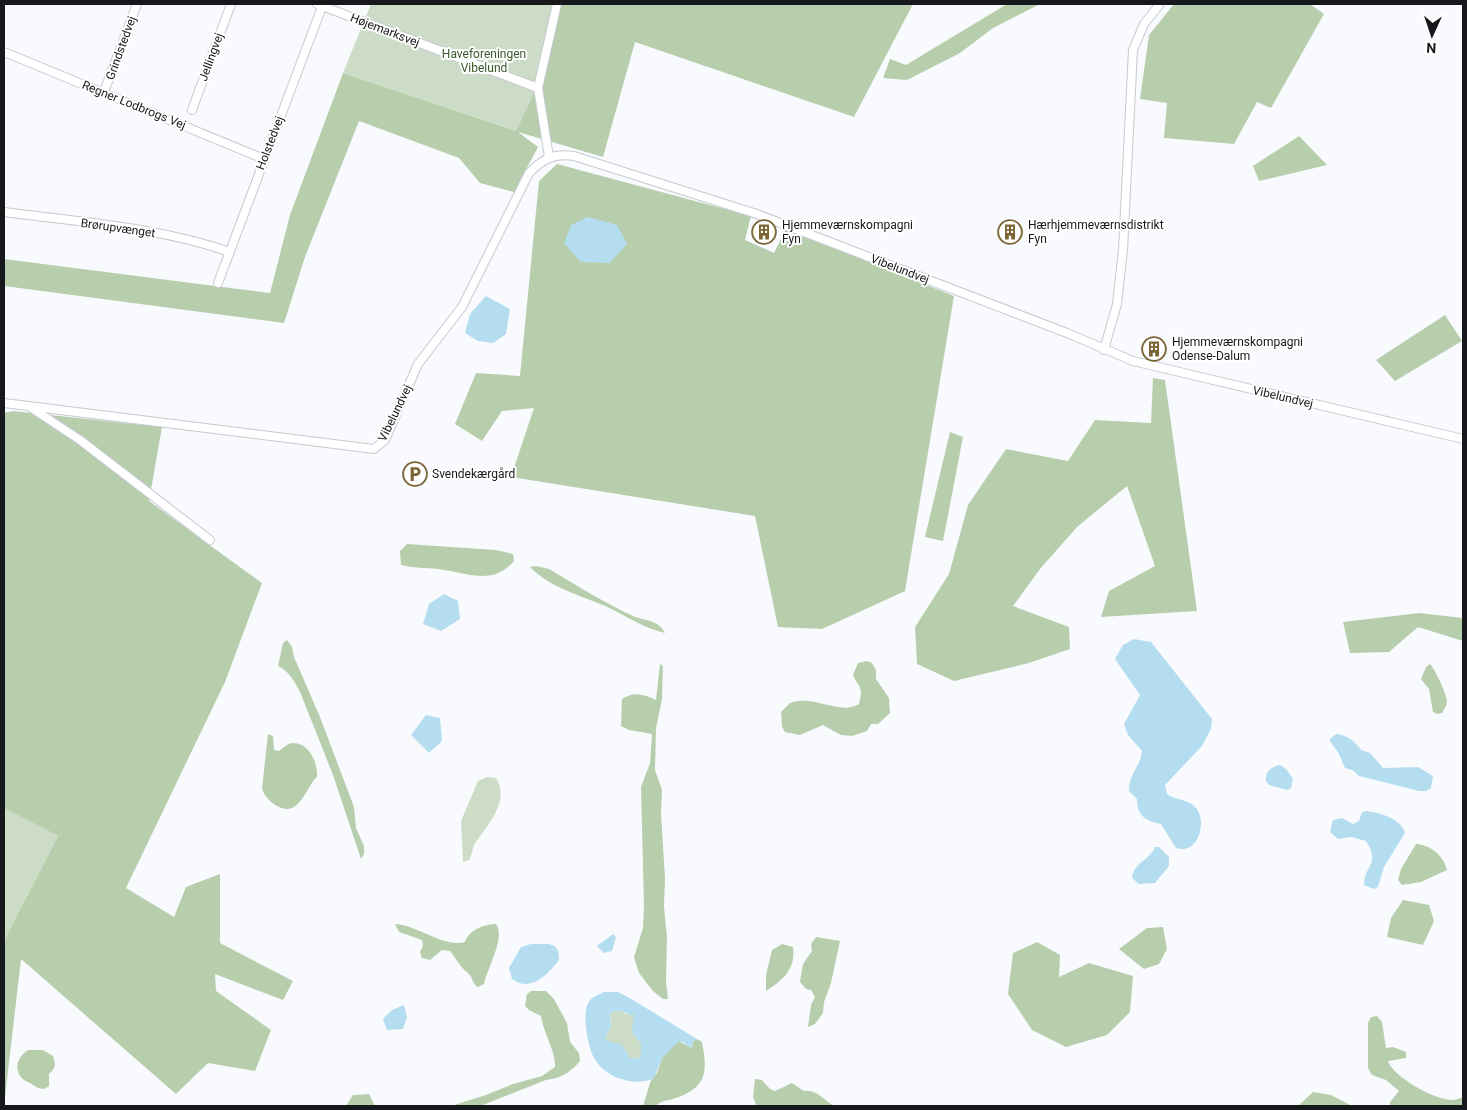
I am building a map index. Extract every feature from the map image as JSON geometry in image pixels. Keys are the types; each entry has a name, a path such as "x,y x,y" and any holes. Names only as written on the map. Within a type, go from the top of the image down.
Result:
{"street":[{"name":"Grindstedvej","path":"104,92 137,4"},
{"name":"Jellingvej","path":"192,110 231,4"},
{"name":"Højemarksvej","path":"321,4 538,88"},
{"name":"Holstedvej","path":"218,283 321,4"},
{"path":"549,157 538,88 558,4"},
{"path":"1104,350 1116,304 1122,258 1133,50 1144,24 1160,4"},
{"name":"Regner Lodbrogs Vej","path":"4,52 264,159"},
{"name":"Vibelundvej","path":"4,403 374,449 384,440 418,364 462,307 530,172 549,157 560,154 574,156 757,214 1067,333 1104,350 1176,372 1463,439"},
{"name":"Brørupvænget","path":"4,212 139,230 185,239 230,252"},
{"name":"Vibelundvej","path":"29,406 80,440 210,540"}],"green space":[{"name":"Haveforeningen Vibelund","path":"371,4 559,4 543,73 516,131 343,73"},
{"path":"559,4 913,4 854,117 635,42 603,157 518,132 538,147 514,192 480,183 459,158 359,121 305,257 284,323 4,286 4,259 270,293 290,215 343,73 516,131 543,73"},
{"path":"1007,4 1040,4 993,28 960,53 907,80 883,78 890,59 906,65"},
{"path":"1174,4 1310,4 1324,14 1271,108 1257,102 1234,144 1164,138 1167,103 1140,99 1149,35"},
{"path":"1299,136 1327,165 1259,181 1253,166"},
{"path":"557,164 751,216 745,240 774,253 786,229 954,296 905,591 822,629 778,627 755,516 511,477 534,408 502,411 482,441 455,424 476,373 520,376 539,181"},
{"path":"1445,315 1462,341 1395,381 1376,360"},
{"path":"1153,378 1165,380 1197,611 1101,617 1109,591 1155,566 1127,486 1077,527 1040,569 1013,606 1069,627 1070,649 1029,663 954,681 917,664 915,627 949,574 968,505 1006,449 1068,461 1095,420 1151,423"},
{"path":"13,411 162,427 149,501 262,583 225,682 126,888 174,917 186,887 220,874 220,943 293,981 283,1000 215,974 216,991 271,1030 255,1071 208,1063 176,1094 21,959 4,1106 4,941 58,836 4,808 4,413"},
{"path":"950,432 963,437 943,541 925,537"},
{"path":"407,544 496,550 513,554 514,561 498,573 481,576 401,565 400,551"},
{"path":"536,566 549,569 635,617 659,625 665,633 649,628 605,606 556,586 530,567"},
{"path":"1419,613 1463,618 1463,641 1418,627 1389,652 1350,653 1343,622"},
{"path":"287,640 292,647 294,657 320,717 354,807 356,828 364,846 364,854 361,859 333,775 300,692 294,681 278,666 283,643"},
{"path":"867,661 872,663 876,670 876,679 889,698 890,713 878,724 871,724 867,731 852,736 841,735 823,725 800,735 785,732 782,727 781,712 790,703 808,701 844,708 859,704 861,691 853,675 858,663"},
{"path":"660,664 663,666 662,699 656,728 655,770 662,790 661,814 665,878 664,907 667,937 666,981 668,999 663,999 653,991 639,973 634,957 643,928 644,906 641,787 650,763 652,734 629,730 621,726 622,699 626,696 639,694 656,700"},
{"path":"1430,664 1440,682 1447,701 1442,713 1438,714 1433,712 1429,689 1421,679 1426,667"},
{"path":"268,734 273,736 274,750 279,751 291,743 304,746 312,755 316,766 317,777 302,800 291,808 285,809 277,806 266,797 262,789"},
{"path":"487,777 496,778 500,787 499,805 474,845 469,860 463,862 461,821 478,781"},
{"path":"4,808 58,836 4,941"},
{"path":"1416,844 1427,846 1436,852 1443,860 1447,870 1421,882 1402,885 1398,880 1401,869"},
{"path":"1403,900 1429,905 1434,921 1423,945 1387,937 1391,918"},
{"path":"395,924 412,928 448,942 457,943 465,942 473,931 487,925 496,924 499,937 484,984 476,986 450,951 442,950 430,960 422,958 420,952 423,946 422,940 399,932"},
{"path":"1163,927 1167,949 1159,964 1144,969 1119,949 1147,928"},
{"path":"816,937 840,941 831,983 824,1002 823,1013 815,1024 808,1027 811,1005 815,997 811,990 806,989 800,982 803,964 812,951 811,944"},
{"path":"1037,942 1060,955 1059,977 1089,963 1133,976 1130,1012 1107,1035 1066,1047 1032,1030 1008,994 1013,953"},
{"path":"782,944 793,947 790,968 778,983 766,991 766,975 772,950"},
{"path":"531,991 546,991 554,999 567,1023 570,1042 579,1053 580,1061 573,1069 561,1076 480,1106 451,1106 542,1076 555,1067 554,1055 541,1016 525,1006 527,994"},
{"path":"613,1011 622,1011 626,1014 634,1013 634,1035 642,1044 641,1054 638,1059 630,1058 606,1041 606,1036 611,1026 610,1014"},
{"path":"1377,1016 1382,1022 1386,1048 1393,1047 1406,1052 1406,1058 1388,1061 1391,1067 1406,1080 1426,1092 1452,1100 1463,1097 1463,1106 1390,1106 1390,1102 1399,1091 1386,1080 1372,1075 1368,1068 1368,1023 1371,1017"},
{"path":"697,1039 702,1042 705,1062 699,1084 684,1095 662,1102 656,1106 643,1106 651,1080 657,1073 662,1058 678,1041 692,1048 693,1041"},
{"path":"28,1050 43,1050 53,1056 55,1066 49,1074 49,1086 44,1089 38,1088 25,1080 18,1073 18,1063 23,1054"},
{"path":"755,1079 762,1080 770,1089 775,1091 792,1083 804,1091 817,1094 835,1106 756,1105 753,1097"},
{"path":"1313,1092 1331,1095 1352,1106 1298,1106"},
{"path":"369,1094 375,1106 346,1106 353,1095"}],"water":[{"path":"588,217 617,225 627,244 610,263 581,262 564,243 571,225"},
{"path":"486,296 510,309 506,334 493,343 478,341 465,333 470,314"},
{"path":"444,594 458,601 460,619 441,631 423,624 429,604"},
{"path":"1134,639 1151,642 1212,719 1211,729 1202,746 1165,785 1167,794 1189,802 1199,813 1201,827 1199,835 1196,842 1184,849 1176,848 1161,824 1147,819 1140,813 1137,799 1129,791 1130,780 1142,751 1128,735 1124,724 1140,695 1115,659 1123,645"},
{"path":"426,715 440,718 442,741 429,753 411,735"},
{"path":"1336,734 1354,741 1361,750 1370,753 1383,768 1418,767 1433,776 1431,788 1426,791 1419,791 1359,776 1354,771 1345,768 1338,752 1329,740"},
{"path":"1280,765 1287,770 1293,779 1291,788 1287,790 1269,785 1266,781 1266,775 1269,770"},
{"path":"1367,811 1395,820 1405,833 1384,867 1378,887 1374,889 1364,885 1366,873 1372,860 1372,855 1366,841 1351,837 1338,839 1330,832 1333,820 1342,818 1353,824 1359,821 1362,812"},
{"path":"1155,847 1159,847 1169,857 1169,866 1155,883 1139,884 1132,878 1133,873"},
{"path":"613,934 616,937 612,951 604,953 597,946"},
{"path":"531,944 549,944 556,948 559,957 559,960 550,971 532,983 519,983 512,979 509,968 521,947"},
{"path":"604,992 618,992 628,997 697,1039 693,1041 692,1048 682,1042 678,1042 662,1058 654,1078 646,1081 629,1081 605,1071 594,1058 589,1046 586,1028 588,1004 592,998","holes":["613,1011 622,1011 630,1015 634,1014 632,1032 641,1044 641,1054 638,1059 630,1058 622,1045 606,1040 611,1026 610,1014"]},
{"path":"404,1005 407,1017 403,1029 387,1030 383,1019 392,1010"}],"place":[{"name":"Hjemmeværnskompagni Fyn","path":"764,232"},
{"name":"Hærhjemmeværnsdistrikt Fyn","path":"1010,232"},
{"name":"Hjemmeværnskompagni Odense-Dalum","path":"1154,349"},
{"name":"Svendekærgård","path":"415,474"}]}
